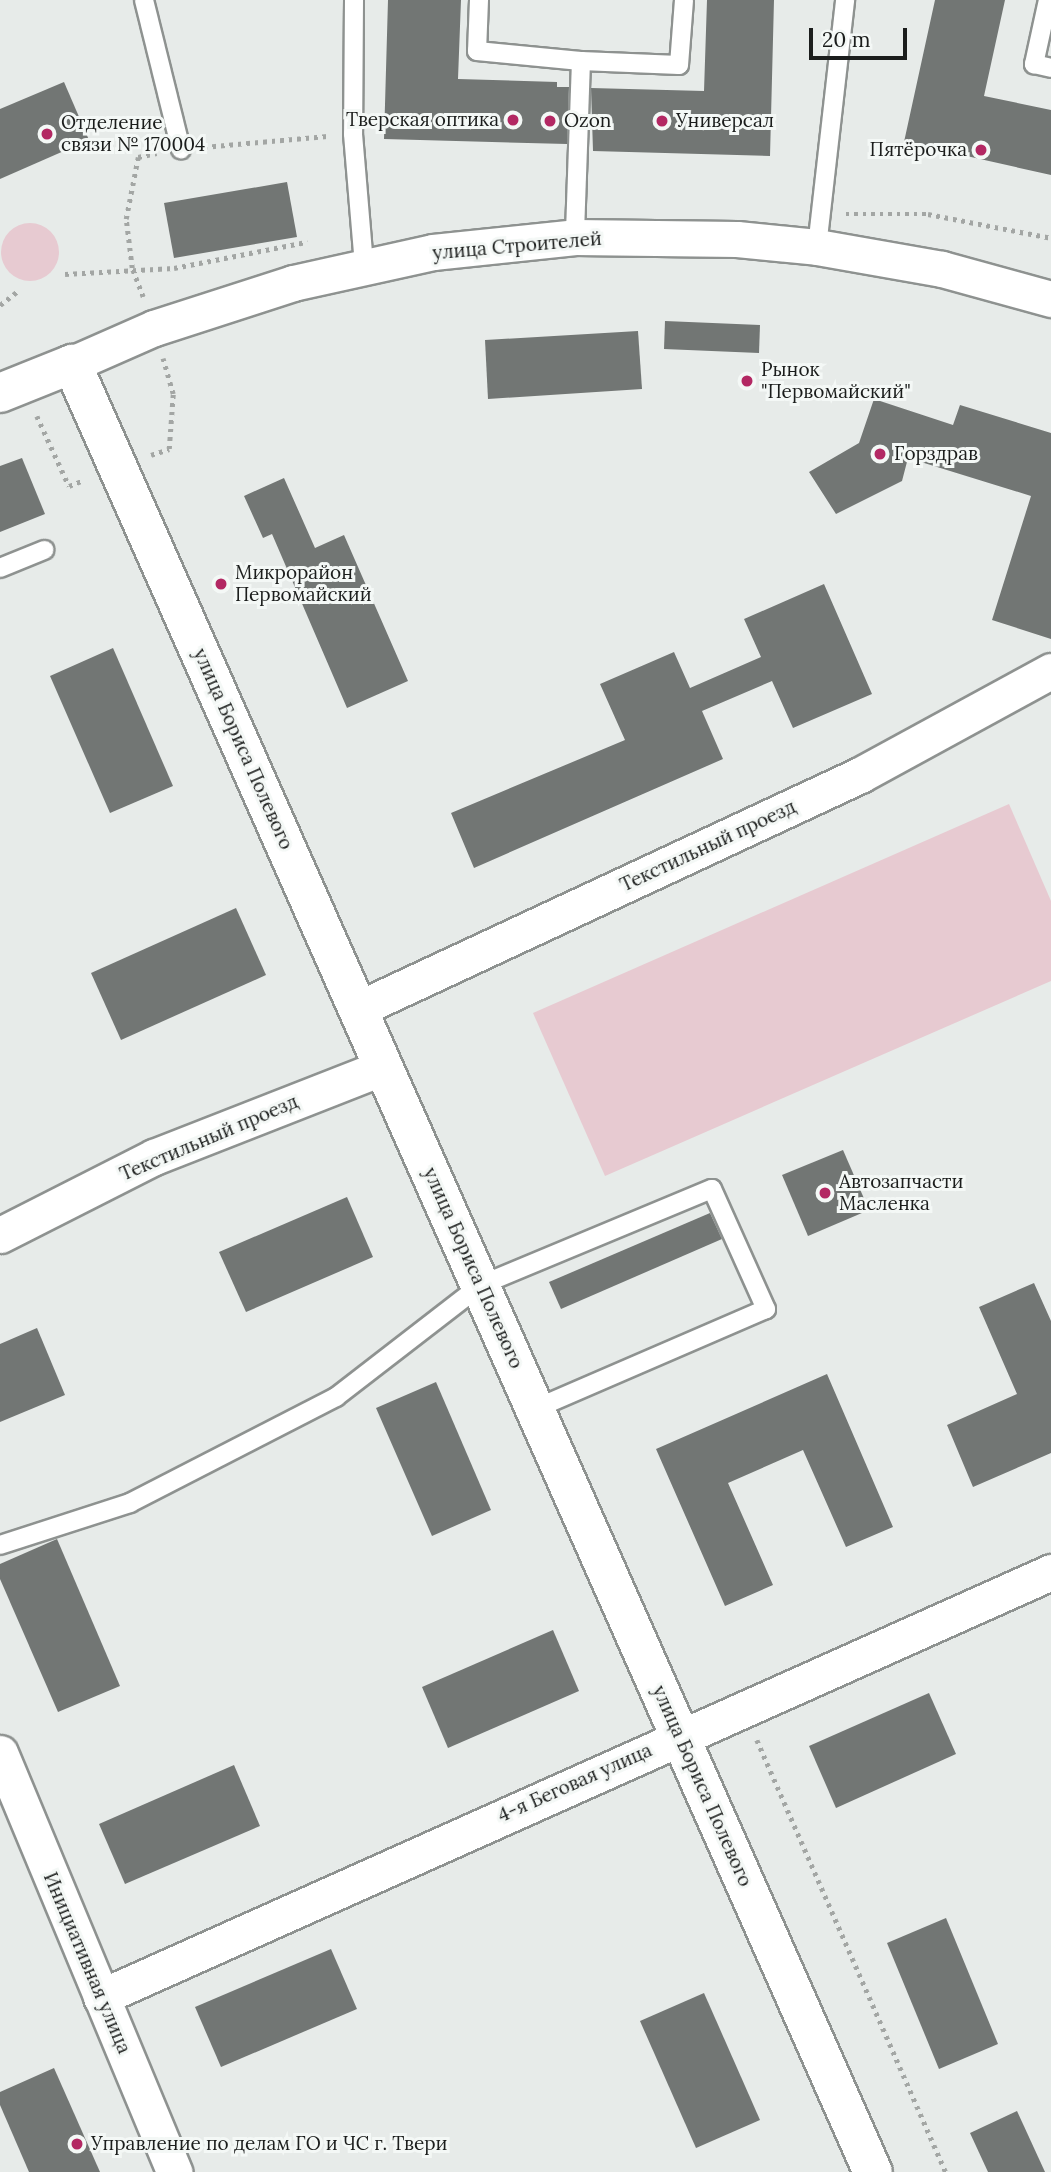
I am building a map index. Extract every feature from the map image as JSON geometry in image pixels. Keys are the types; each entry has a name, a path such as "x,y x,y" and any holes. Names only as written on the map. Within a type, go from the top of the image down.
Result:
{"main road":[{"name":"улица Строителей","path":"0,393 72,364"},
{"name":"улица Бориса Полевого","path":"72,364 680,1735 870,2171"}],"street":[{"name":"улица Строителей","path":"72,364 223,304 364,265 575,237 737,239 817,247 942,269 1051,299"},
{"name":"Текстильный проезд","path":"358,1009 860,775 1051,671"},
{"name":"Текстильный проезд","path":"0,1235 154,1157 384,1067"},
{"name":"4-я Беговая улица","path":"101,1997 680,1735 1051,1572"},
{"name":"Инициативная улица","path":"0,1753 174,2172"}],"lane":[{"path":"144,0 181,149"},
{"path":"354,0 353,134 364,265"},
{"path":"479,0 477,51 580,61 679,65 684,0"},
{"path":"817,247 845,0"},
{"path":"1048,0 1034,64 1051,68"},
{"path":"575,237 580,61"},
{"path":"0,568 44,550"},
{"path":"0,1545 130,1503 336,1397 481,1285 712,1189 766,1309 535,1409"}],"path":[{"path":"181,149 353,134"},
{"path":"0,304 18,291"},
{"path":"743,1708 946,2172"}],"shaded area":[{"path":"24,223 36,223 51,231 59,246 59,258 51,273 36,281 24,281 9,273 1,258 1,246 9,231"},
{"path":"1009,804 1051,901 1051,981 605,1176 533,1013"}],"building":[{"path":"388,0 461,0 458,79 557,82 557,87 569,87 567,144 384,139"},
{"path":"707,0 774,0 770,156 593,151 591,88 704,91"},
{"path":"935,0 1005,0 984,96 1051,110 1051,175 904,142"},
{"path":"64,82 89,140 0,179 0,109"},
{"path":"287,182 297,237 174,258 164,203"},
{"path":"665,321 760,325 759,353 664,349"},
{"path":"638,331 642,389 488,399 485,340"},
{"path":"874,399 953,425 960,405 1051,433 1051,639 992,620 1031,496 908,458 902,481 836,514 809,472 859,443"},
{"path":"22,458 45,514 0,532 0,466"},
{"path":"284,478 315,548 344,535 408,681 347,708 272,534 263,538 244,496"},
{"path":"824,584 872,694 793,728 772,681 702,711 723,759 474,868 451,813 625,740 600,684 674,652 690,688 761,657 744,619"},
{"path":"113,648 173,786 110,813 50,676"},
{"path":"236,908 266,975 121,1040 91,973"},
{"name":"Автозапчасти Масленка","path":"843,1150 869,1210 808,1236 782,1175"},
{"path":"347,1197 373,1257 246,1312 219,1252"},
{"path":"710,1213 722,1239 561,1309 549,1282"},
{"path":"1034,1283 1051,1321 1051,1453 973,1487 947,1425 1017,1394 979,1307"},
{"path":"37,1328 65,1395 0,1422 0,1344"},
{"path":"827,1374 893,1527 846,1547 803,1450 728,1483 773,1585 725,1606 656,1449"},
{"path":"436,1382 491,1510 432,1536 376,1408"},
{"path":"57,1539 120,1686 58,1712 0,1579 0,1564"},
{"path":"553,1630 579,1691 448,1748 422,1687"},
{"path":"929,1693 956,1754 836,1808 809,1746"},
{"path":"234,1765 260,1826 125,1884 99,1824"},
{"path":"946,1918 998,2044 939,2069 887,1943"},
{"path":"331,1949 357,2009 221,2067 195,2007"},
{"path":"704,1993 760,2120 696,2148 640,2021"},
{"path":"54,2068 100,2172 29,2172 0,2105 0,2092"},
{"path":"1017,2111 1045,2172 988,2172 970,2133"}],"place":[{"name":"Тверская оптика","path":"513,120"},
{"name":"Ozon","path":"550,121"},
{"name":"Универсал","path":"662,121"},
{"name":"Отделение связи № 170004","path":"47,134"},
{"name":"Пятёрочка","path":"981,150"},
{"name":"Рынок \"Первомайский\"","path":"747,381"},
{"name":"Горздрав","path":"880,454"},
{"name":"Микрорайон Первомайский","path":"221,584"},
{"name":"Автозапчасти Масленка","path":"825,1193"},
{"name":"Управление по делам ГО и ЧС г. Твери","path":"77,2144"}]}
